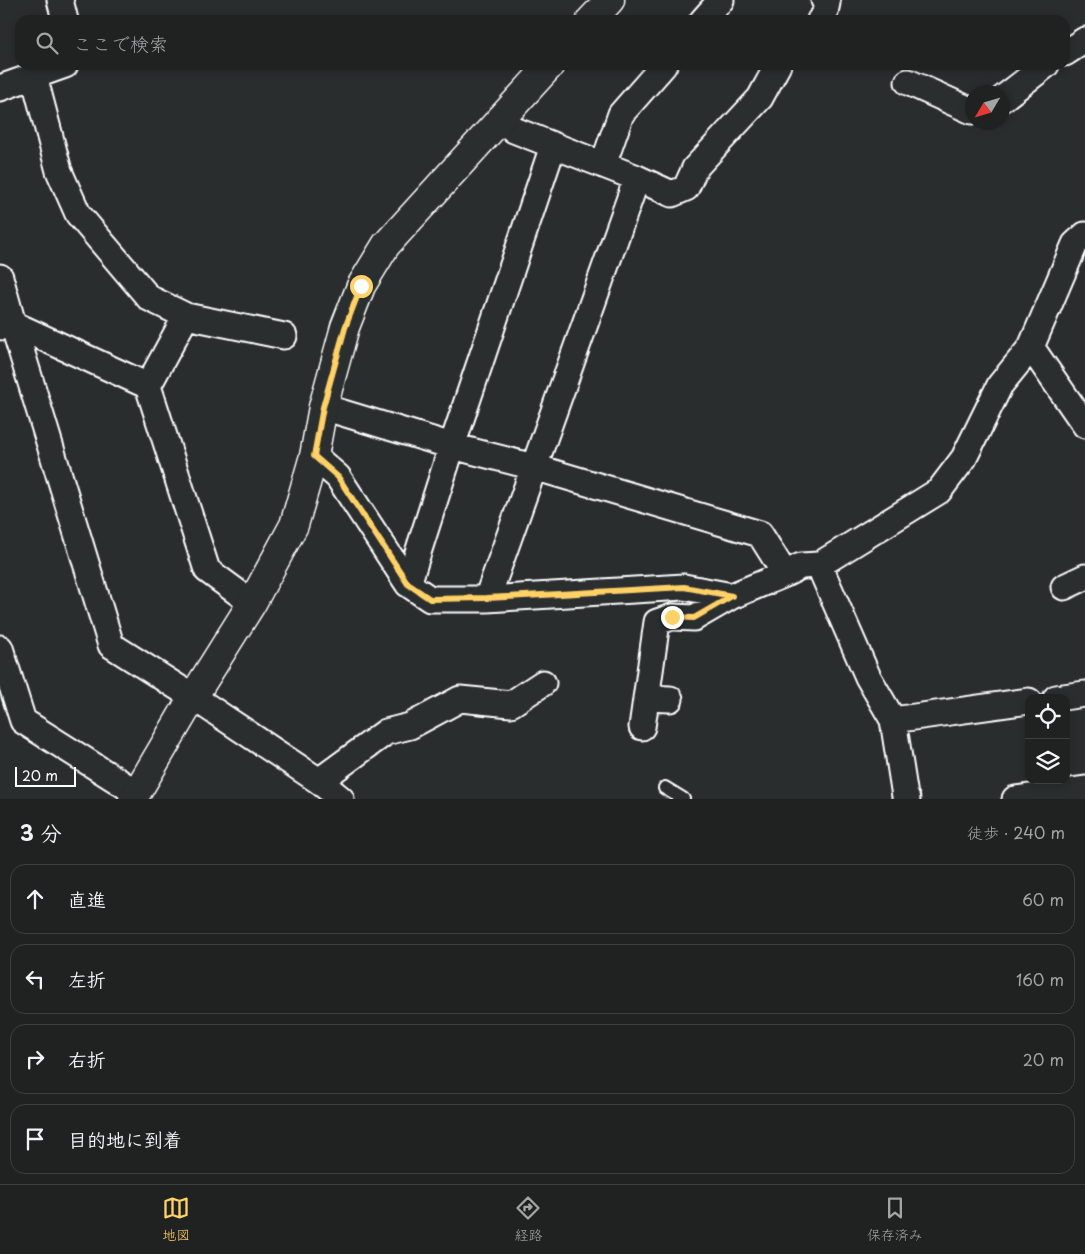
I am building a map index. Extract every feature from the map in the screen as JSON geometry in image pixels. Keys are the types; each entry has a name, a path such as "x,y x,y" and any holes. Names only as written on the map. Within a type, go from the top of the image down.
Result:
{"street":[{"path":"60,0 64,15"},
{"path":"596,15 610,0"},
{"path":"708,15 721,0"},
{"path":"824,0 827,3 824,15"},
{"path":"1070,49 1085,40"},
{"path":"0,88 51,70"},
{"path":"0,648 24,721 135,796 193,697 252,603 294,525 314,456 323,407 345,328 361,286 386,245 545,70"},
{"path":"603,164 621,114 660,70"},
{"path":"500,118 514,130 603,164 672,194 686,188 695,168 760,98 775,70"},
{"path":"1010,93 1040,70"},
{"path":"34,76 59,171 78,214 148,298 186,316 284,336"},
{"path":"908,82 965,108"},
{"path":"408,584 452,446 553,146"},
{"path":"487,598 637,178"},
{"path":"642,727 658,699 658,622 672,617 694,618 732,596 801,566 819,565 939,490 964,458 1000,385 1031,347 1075,244 1085,235"},
{"path":"0,278 6,326 111,645 319,781 341,799"},
{"path":"186,316 148,386 206,570 252,603"},
{"path":"6,326 148,386"},
{"path":"1031,347 1085,425"},
{"path":"323,407 760,534 785,574"},
{"path":"314,456 338,477 408,584 430,599 487,598 684,587 732,596"},
{"path":"819,565 868,676 893,720 907,799"},
{"path":"319,781 386,732 410,726 460,699 511,704 543,683"},
{"path":"1070,696 1085,694"},
{"path":"893,720 1025,703"},
{"path":"1016,799 1085,788"}],"lane":[{"path":"665,788 683,799"}],"route":[{"path":"361,286 345,328 323,407 314,456 338,477 408,584 430,599 487,598 684,587 732,596 694,618 672,617"}]}
